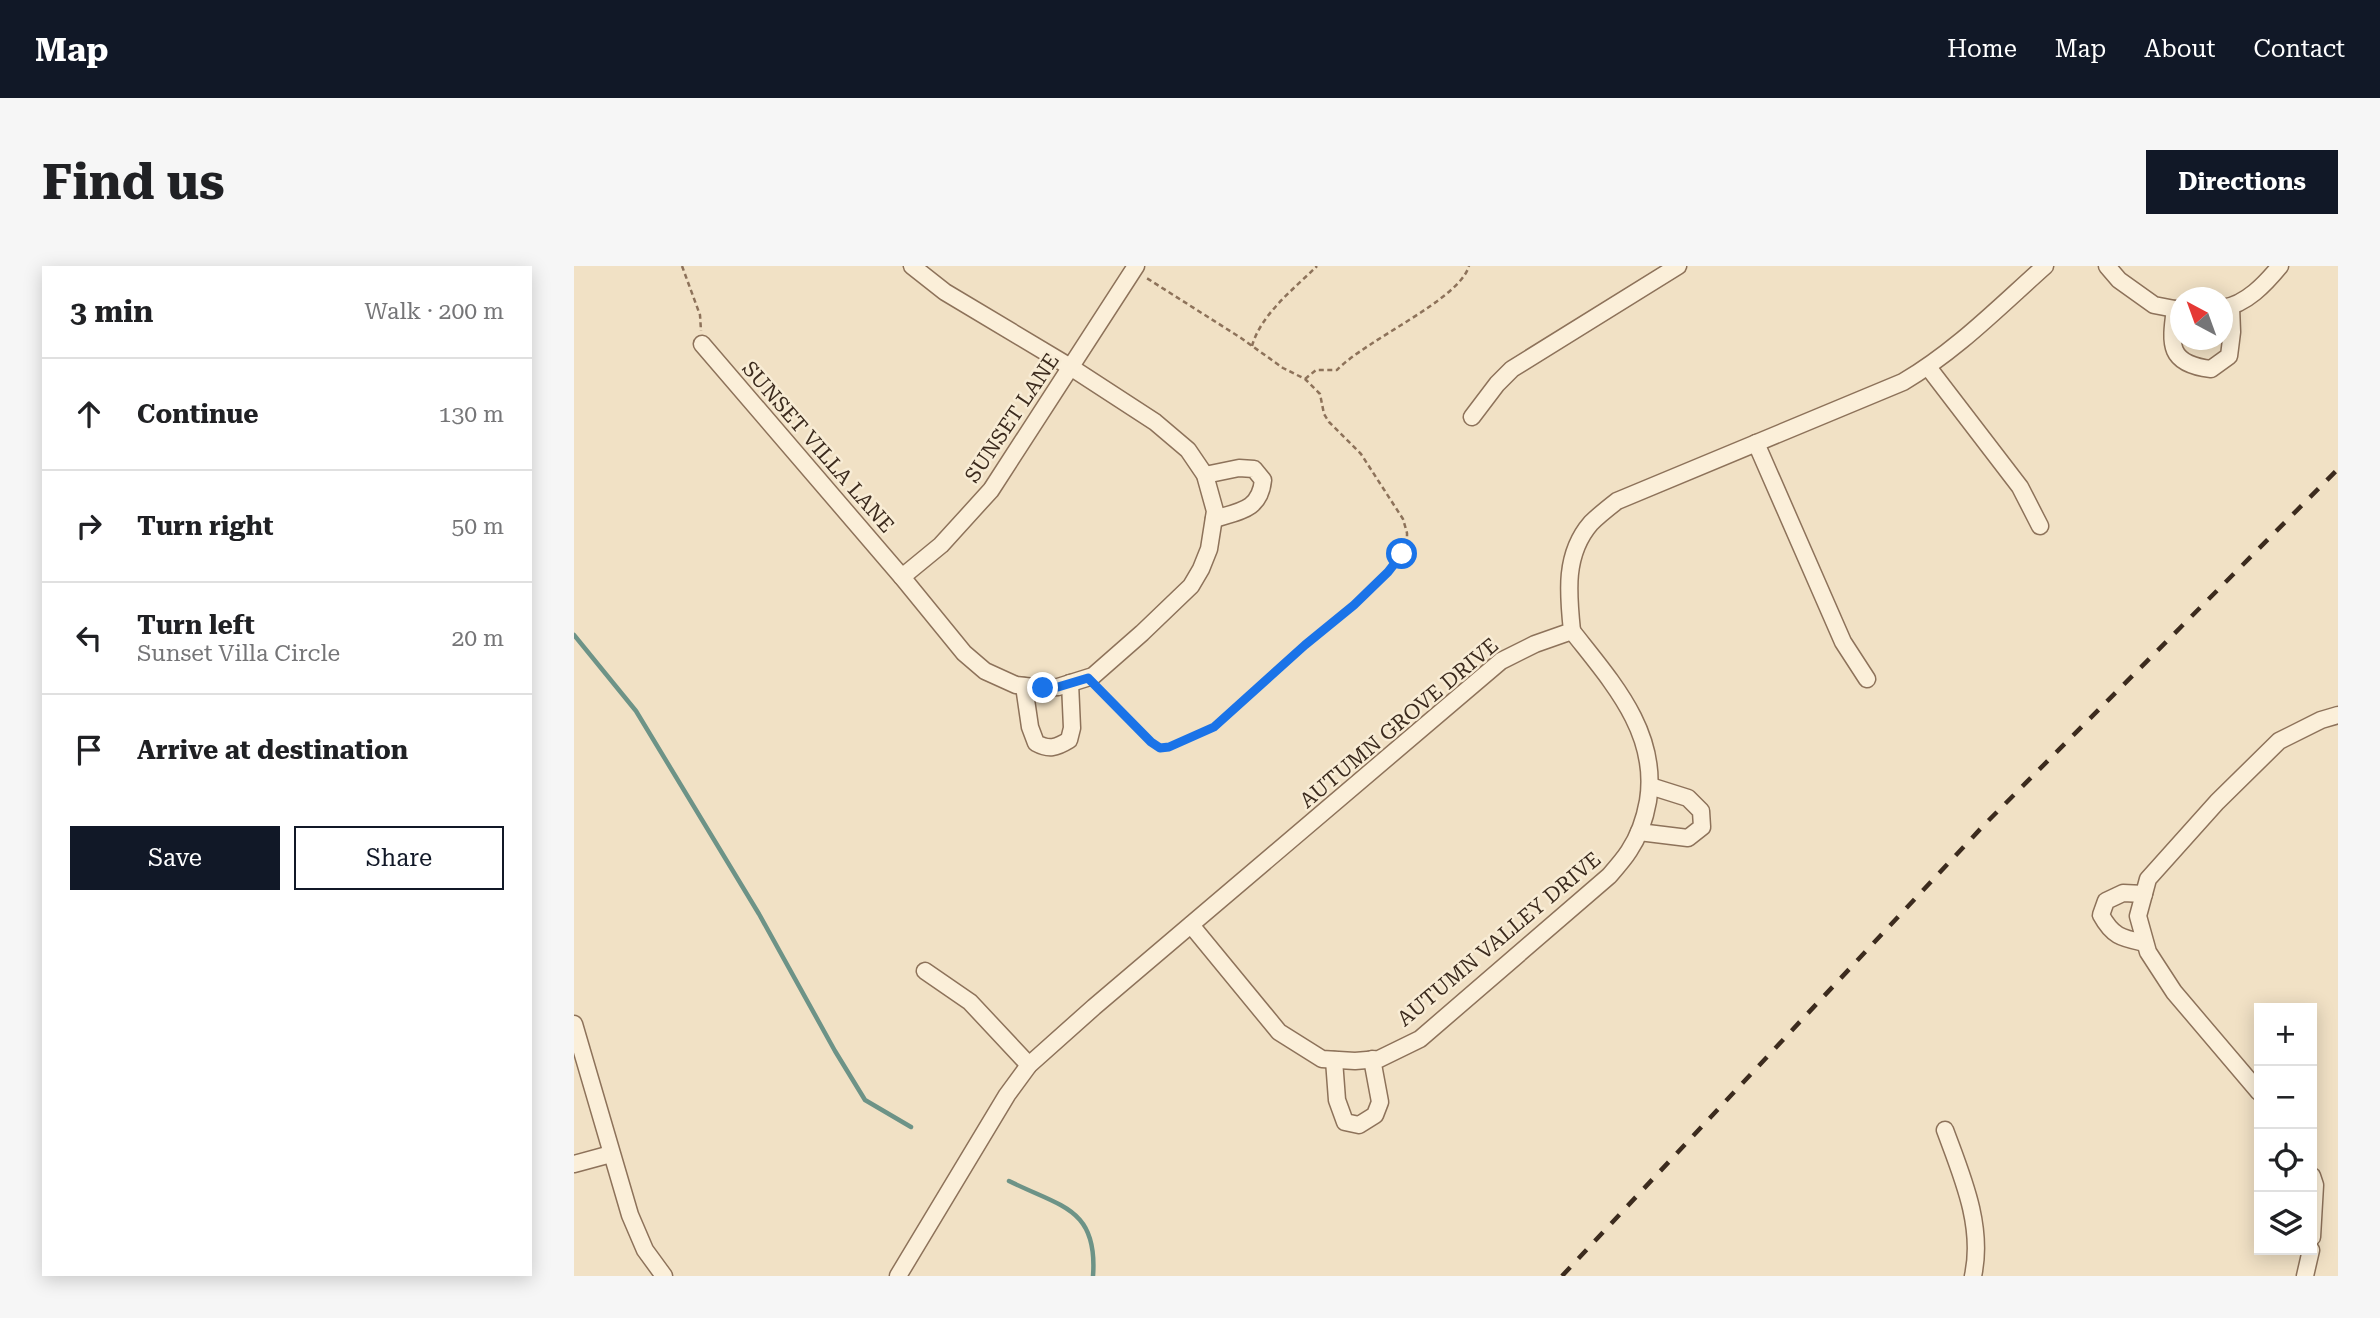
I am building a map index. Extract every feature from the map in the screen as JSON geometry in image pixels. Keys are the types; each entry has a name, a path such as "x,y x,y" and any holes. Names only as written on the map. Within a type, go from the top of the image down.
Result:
{"street":[{"path":"912,266 945,292 1072,368 1155,422 1188,450 1205,475 1215,511 1214,519 1209,549 1191,586 1142,633 1088,678 1043,688 1024,686 1035,743 1045,748 1056,747 1069,740 1072,728 1070,683"},
{"path":"1472,417 1512,369 1678,266"},
{"path":"1572,631 1569,570 1576,550 1590,525 1617,501 1903,382 1957,345 2045,266"},
{"path":"2107,266 2119,279 2154,304 2170,307"},
{"path":"2233,303 2264,285 2280,266"},
{"name":"SUNSET LANE","path":"902,577 941,545 991,490 1135,268"},
{"name":"SUNSET VILLA LANE","path":"702,344 964,653 985,671 1024,686"},
{"path":"2175,350 2177,356 2192,367 2211,369 2229,356 2230,350"},
{"path":"1928,367 2020,487 2040,526"},
{"path":"1756,443 1838,630 1867,679"},
{"path":"1205,475 1239,468 1254,469 1263,480 1262,495 1253,505 1214,519"},
{"name":"AUTUMN VALLEY DRIVE","path":"1191,925 1279,1032 1322,1059 1379,1059 1420,1039 1609,876 1630,850 1639,832 1650,786 1648,753 1637,722 1613,683 1572,631"},
{"name":"AUTUMN GROVE DRIVE","path":"898,1276 962,1166 1029,1065 1501,661 1535,644 1572,631"},
{"path":"2254,1086 2174,992 2148,952 2138,916 2148,879 2217,802 2279,741 2321,720 2338,715"},
{"path":"1639,832 1688,838 1702,827 1702,811 1688,798 1650,786"},
{"path":"2144,894 2123,893 2106,901 2101,915 2109,930 2128,939 2146,943"},
{"path":"925,971 970,1002 1029,1065"},
{"path":"574,1024 635,1227 645,1250 664,1276"},
{"path":"1334,1060 1337,1100 1345,1122 1359,1125 1375,1115 1380,1102 1372,1059"},
{"path":"1945,1130 1966,1185 1971,1209 1975,1235 1973,1276"},
{"path":"574,1164 611,1154"},
{"path":"2305,1276 2310,1255"}],"path":[{"path":"682,266 700,315 702,344"},
{"path":"1252,346 1256,332 1264,320 1317,266"},
{"path":"1305,379 1316,370 1338,370 1358,352 1458,286 1467,274 1469,266"},
{"path":"1088,678 1160,748 1198,736 1214,727 1354,605 1388,572 1407,545 1403,519 1361,454 1329,422 1324,414 1320,394 1305,379 1283,368 1135,268"}],"waterway":[{"path":"574,635 636,711 759,914 865,1100 911,1127"},
{"path":"1009,1181 1060,1205 1082,1223 1093,1253 1093,1276"}],"railway":[{"path":"1562,1276 1985,824 2338,469"}],"route":[{"path":"1043,688 1058,687 1088,678 1151,742 1160,748 1169,747 1214,727 1354,605 1388,572 1402,554"}]}
